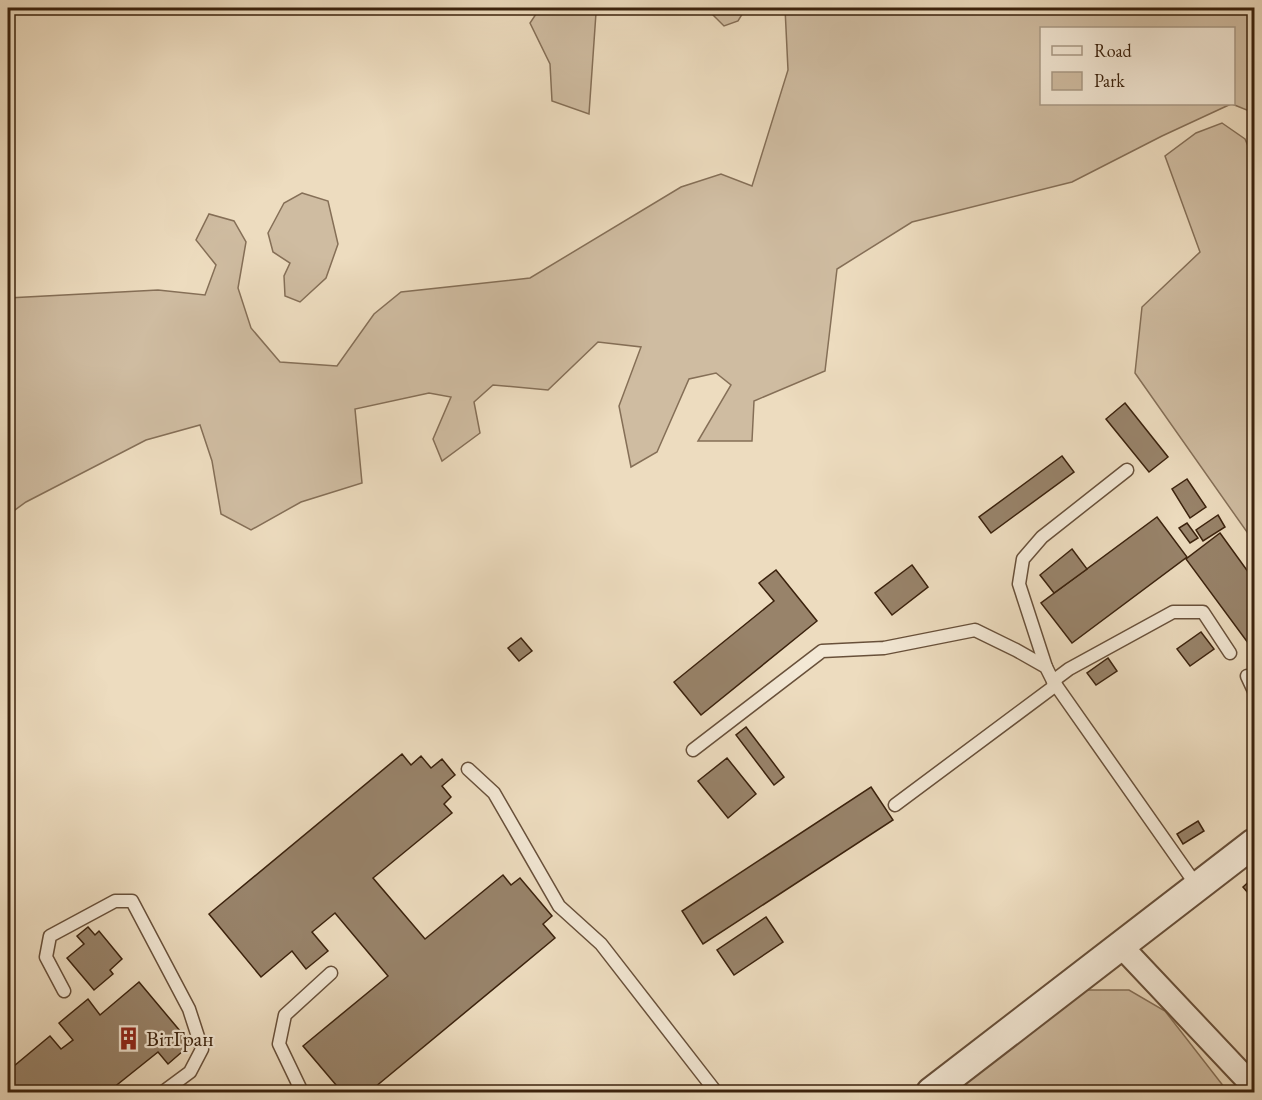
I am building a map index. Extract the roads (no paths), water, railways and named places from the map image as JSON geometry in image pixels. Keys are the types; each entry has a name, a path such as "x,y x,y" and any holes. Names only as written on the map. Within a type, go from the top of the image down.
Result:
{"street":[{"path":"931,1092 1254,843"},
{"path":"1121,946 1254,1087"}],"lane":[{"path":"1127,470 1042,537 1023,559 1019,584 1046,667 1055,683 1197,886"},
{"path":"895,805 1055,683 1069,669 1173,612 1203,612 1230,652"},
{"path":"693,750 822,651 884,648 975,630 1046,667"},
{"path":"1247,676 1254,691"},
{"path":"468,769 495,792 560,906 602,944 716,1092"},
{"path":"64,991 46,957 50,936 115,901 132,901 189,1009 202,1049 190,1072 163,1092"},
{"path":"302,1092 279,1044 285,1015 331,973"}],"place":[{"name":"ВітГран","path":"128,1038"}]}
